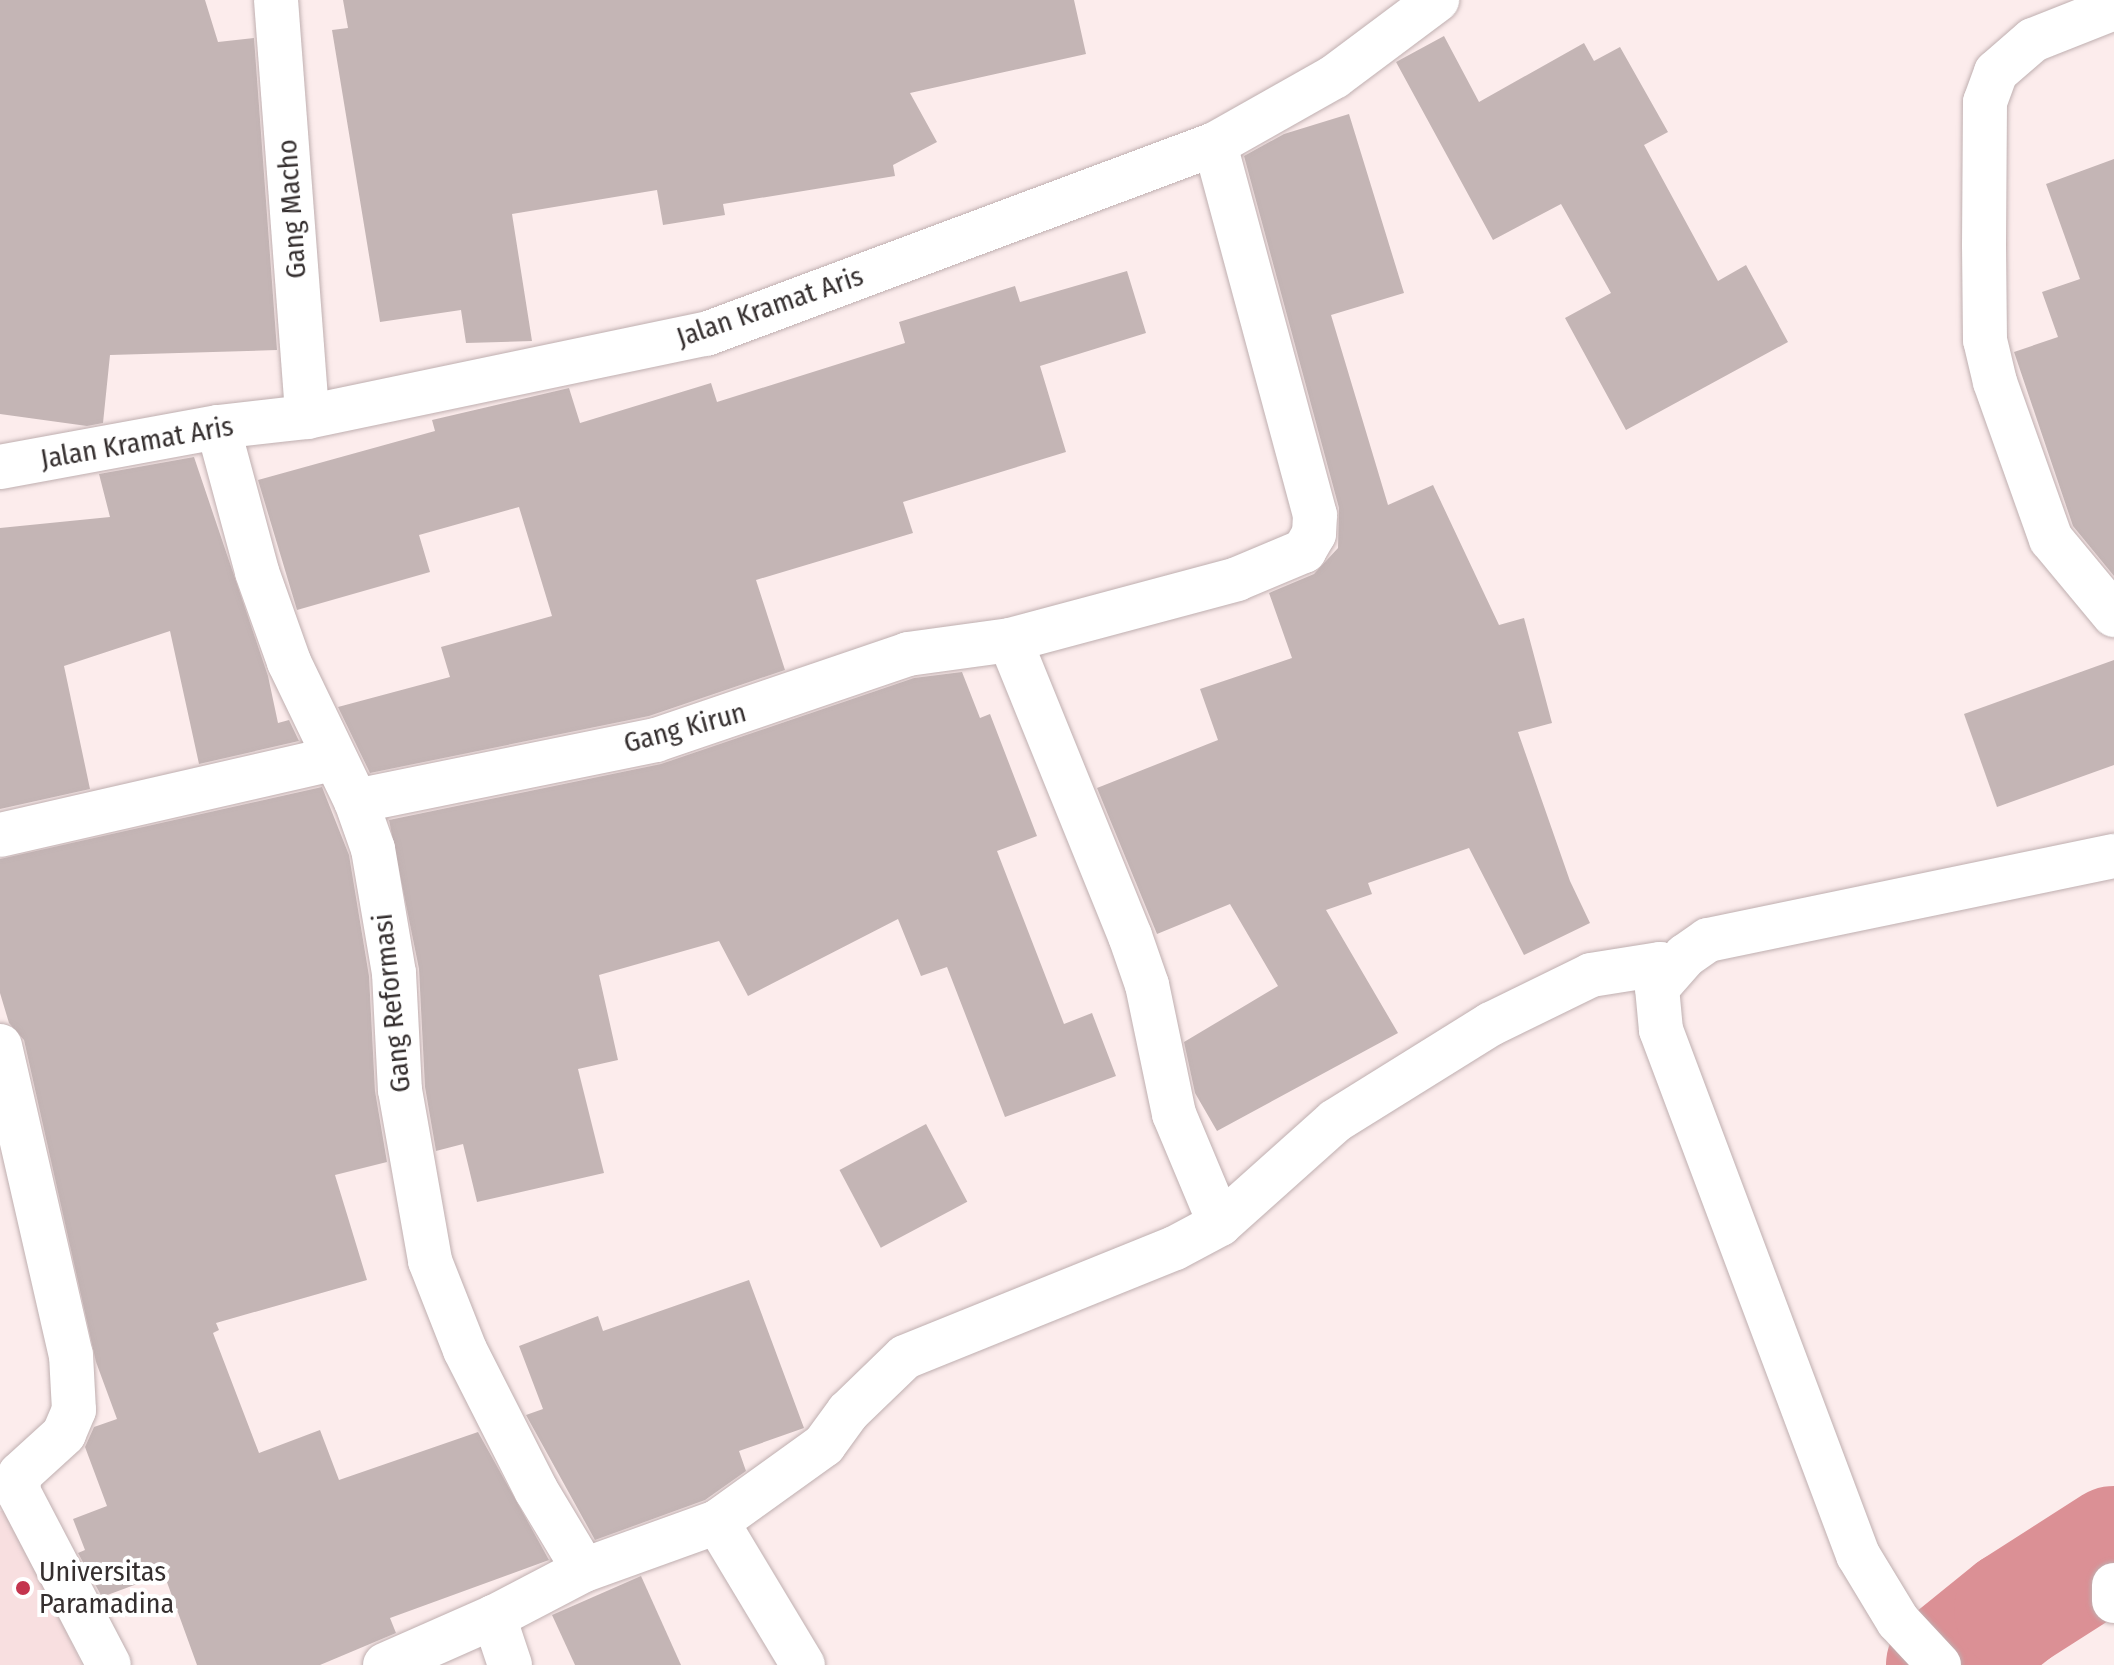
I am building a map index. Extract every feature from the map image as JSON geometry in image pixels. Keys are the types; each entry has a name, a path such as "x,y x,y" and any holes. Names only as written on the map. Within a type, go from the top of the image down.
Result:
{"street":[{"name":"Gang Macho","path":"277,0 307,417"},
{"name":"Jalan Kramat Aris","path":"0,467 218,427 307,417 706,334 1215,144 1334,77 1437,0"},
{"path":"2114,8 2033,40 1996,72 1985,102 1984,245 1985,340 1995,382 2051,539 2114,615"},
{"name":"Gang Kirun","path":"356,801 656,740 908,654 1010,640 1237,579 1304,551 1314,534 1315,515 1215,144"},
{"name":"Gang Reformasi","path":"218,427 257,572 289,662 332,759 356,801 373,849 394,973 400,1090 430,1261 465,1350 536,1490 584,1570"},
{"path":"1010,640 1130,936 1147,985 1174,1114 1220,1224"},
{"path":"0,835 332,759"},
{"path":"1932,1658 1875,1588 1858,1555 1661,1030 1657,988 1675,967 1708,940 2114,856"},
{"path":"385,1665 494,1617 584,1570 717,1522 824,1445 848,1412 905,1357 1175,1248 1220,1224 1347,1112 1430,1066 1491,1024 1591,975 1660,964 1675,967"},
{"path":"0,1046 71,1355 74,1410 64,1434 20,1474 18,1491 109,1665"},
{"path":"717,1522 803,1665"},
{"path":"2114,1585 2114,1601"},
{"path":"494,1617 510,1665"}],"shaded area":[{"name":"Universitas Paramadina","path":"0,1511 8,1511 82,1665 0,1665"}],"building":[{"path":"0,0 205,0 218,42 254,38 277,350 110,355 103,423 87,426 0,414"},
{"path":"343,0 1074,0 1086,54 910,93 937,142 893,165 895,176 723,204 725,215 663,225 657,190 512,214 532,341 466,343 461,310 380,322 332,30 348,28"},
{"path":"1444,36 1479,102 1584,43 1594,61 1620,47 1668,132 1644,145 1718,281 1746,265 1788,342 1626,430 1565,318 1611,293 1561,204 1493,240 1396,62"},
{"path":"1349,114 1404,293 1331,315 1388,505 1433,485 1499,625 1524,618 1552,723 1518,732 1570,881 1590,923 1524,955 1469,848 1368,883 1372,894 1326,910 1398,1033 1217,1131 1195,1093 1184,1042 1278,986 1230,904 1157,934 1097,788 1218,740 1200,689 1292,658 1269,593 1314,574 1338,548 1339,508 1244,156 1284,134"},
{"path":"2114,159 2114,576 2073,526 2014,352 2058,337 2042,292 2080,279 2046,184"},
{"path":"1127,271 1146,333 1040,366 1066,452 903,502 913,533 756,580 785,670 649,716 370,773 338,707 450,677 441,647 552,616 519,507 419,535 430,572 297,610 258,480 435,431 432,420 569,388 580,423 711,383 717,402 905,343 899,322 1015,286 1020,302"},
{"path":"194,457 268,676 278,723 289,720 299,741 199,764 170,631 64,666 90,789 0,809 0,528 110,517 99,474"},
{"path":"2114,660 2114,765 1997,807 1964,714"},
{"path":"962,672 980,718 990,714 1037,836 997,851 1064,1024 1092,1013 1116,1076 1005,1117 947,967 921,976 898,919 748,996 719,941 599,975 618,1060 578,1069 604,1173 477,1202 463,1144 436,1151 425,1087 419,969 389,820 661,764 914,678"},
{"path":"322,787 349,855 369,976 375,1091 387,1162 335,1175 367,1280 216,1323 219,1330 213,1333 259,1453 320,1430 339,1480 478,1432 549,1560 390,1618 396,1633 320,1665 197,1665 164,1574 102,1597 78,1553 85,1550 73,1519 107,1506 85,1447 94,1427 117,1419 96,1362 24,1040 9,1023 0,993 0,859"},
{"path":"926,1124 967,1202 881,1248 839,1170"},
{"path":"749,1280 804,1428 739,1451 746,1471 705,1500 595,1540 526,1415 543,1409 519,1346 598,1316 603,1331"},
{"path":"641,1576 681,1665 575,1665 552,1615"}],"waterway":[{"path":"1946,1665 2014,1610 2114,1546"}],"place":[{"name":"Universitas Paramadina","path":"23,1588"}]}
